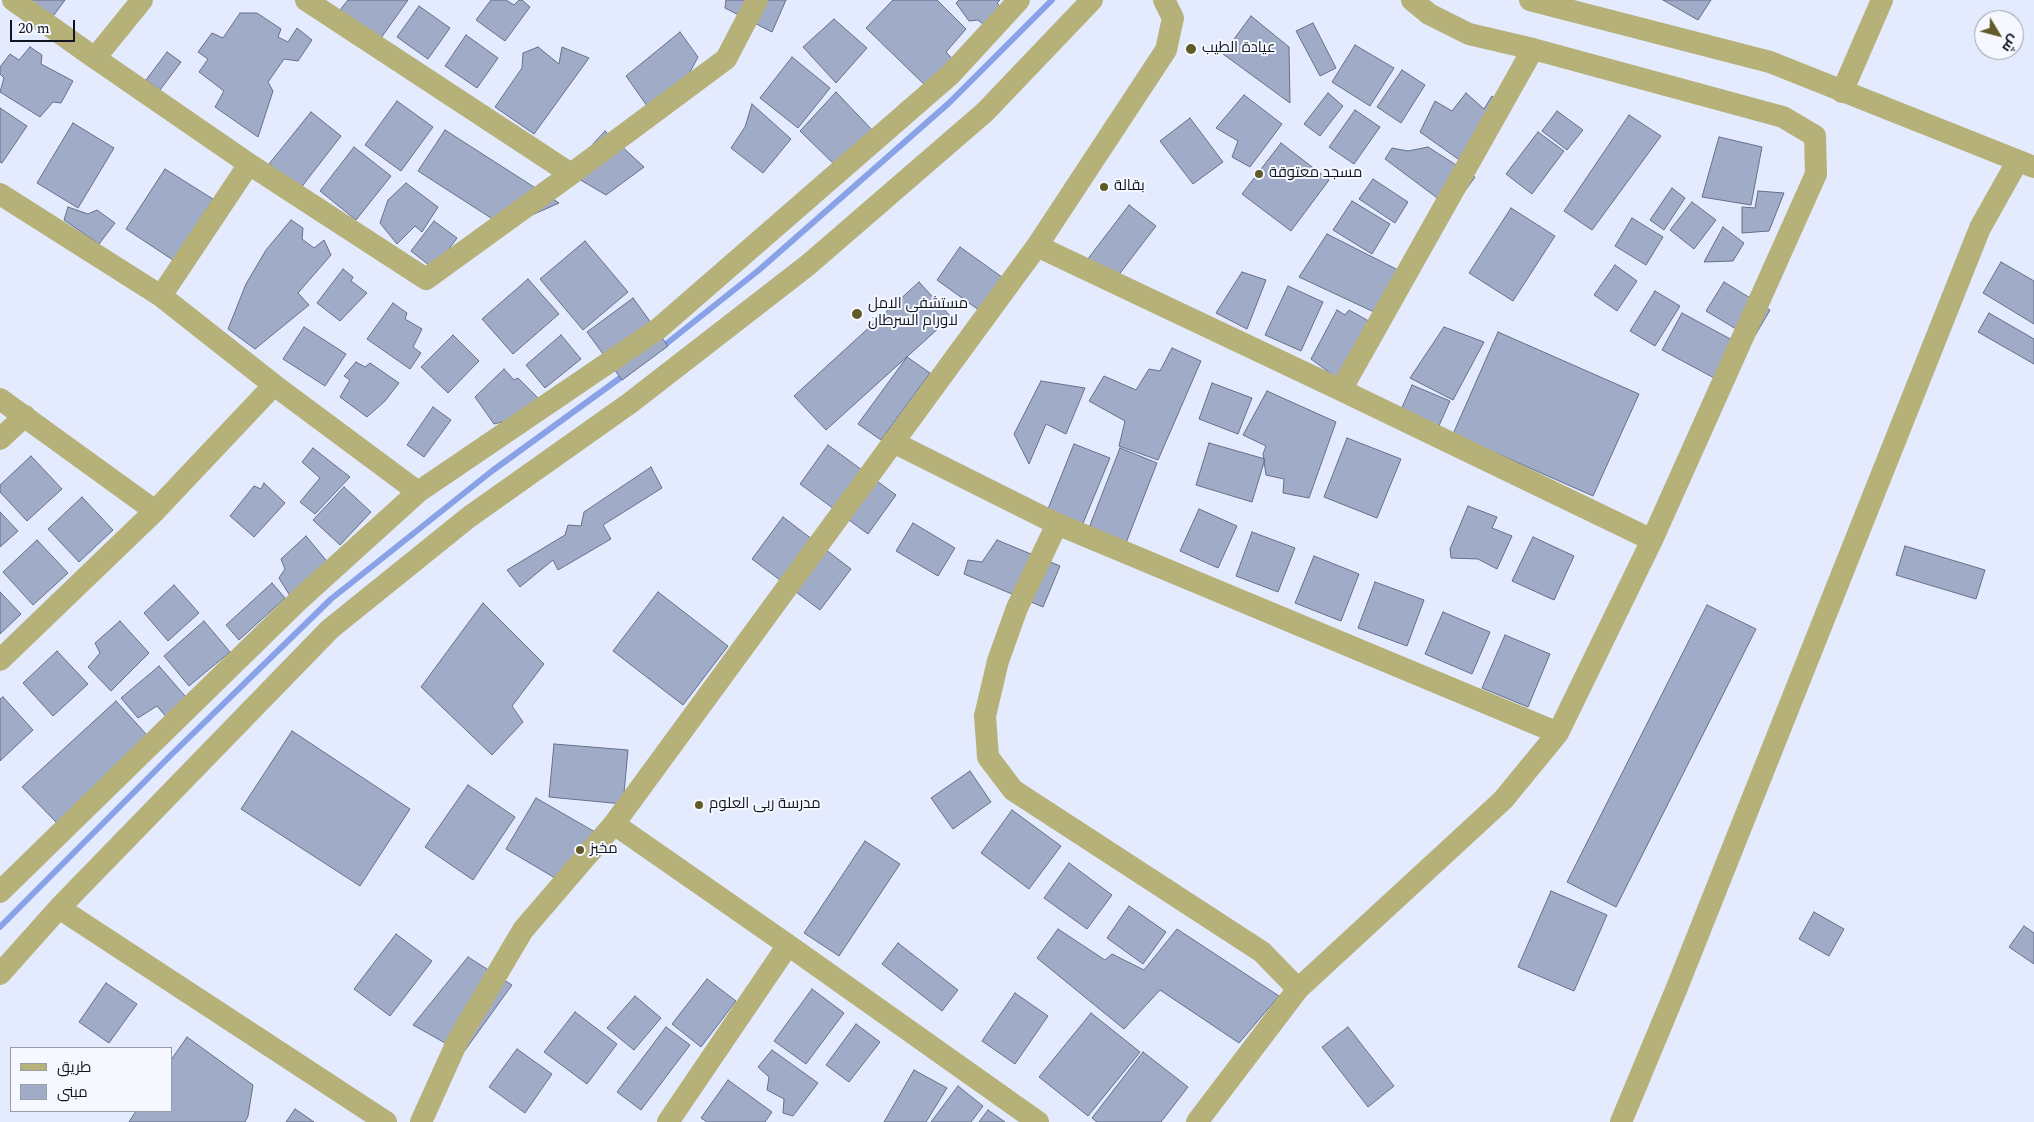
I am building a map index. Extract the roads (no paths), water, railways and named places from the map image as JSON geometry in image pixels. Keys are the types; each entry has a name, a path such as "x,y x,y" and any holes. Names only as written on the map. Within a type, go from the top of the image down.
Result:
{"street":[{"path":"13,0 249,164 426,279 726,59 757,0"},
{"path":"95,58 142,0"},
{"path":"306,0 571,174"},
{"path":"0,892 301,598 418,492 658,329 950,75 1019,0"},
{"path":"0,974 59,908 330,629 469,516 630,403 808,265 985,112 1092,0"},
{"path":"421,1122 458,1040 523,930 614,824 1037,246 1166,50 1173,18 1164,0"},
{"path":"1197,1122 1298,989 1503,800 1558,733 1652,540 1816,174 1816,136 1784,117 1469,34 1429,14 1412,0"},
{"path":"1530,0 1564,4 1770,62 2025,164 1980,228 1680,981 1621,1122"},
{"path":"1842,92 1882,0"},
{"path":"1341,390 1533,50"},
{"path":"161,296 249,164"},
{"path":"0,194 161,296 274,385 418,492"},
{"path":"1037,246 1652,540"},
{"path":"0,660 155,511 274,385"},
{"path":"0,399 155,511"},
{"path":"0,439 26,416"},
{"path":"893,442 1057,524 1558,733"},
{"path":"1057,524 1017,608 998,661 985,716 988,757 1013,790 1262,952 1298,989"},
{"path":"614,824 1038,1122"},
{"path":"59,908 386,1122"},
{"path":"668,1122 788,945"}],"waterway":[{"path":"661,348 759,270 949,103 1052,0"},
{"path":"0,927 171,755 331,599 492,471 627,373"}],"place":[{"name":"عيادة الطيب","path":"1191,49"},
{"name":"مسجد معتوقة","path":"1259,174"},
{"name":"بقالة","path":"1104,187"},
{"name":"مستشفى الامل لاورام السرطان","path":"857,314"},
{"name":"مدرسة ربى العلوم","path":"699,805"},
{"name":"مخبز","path":"580,850"}]}
